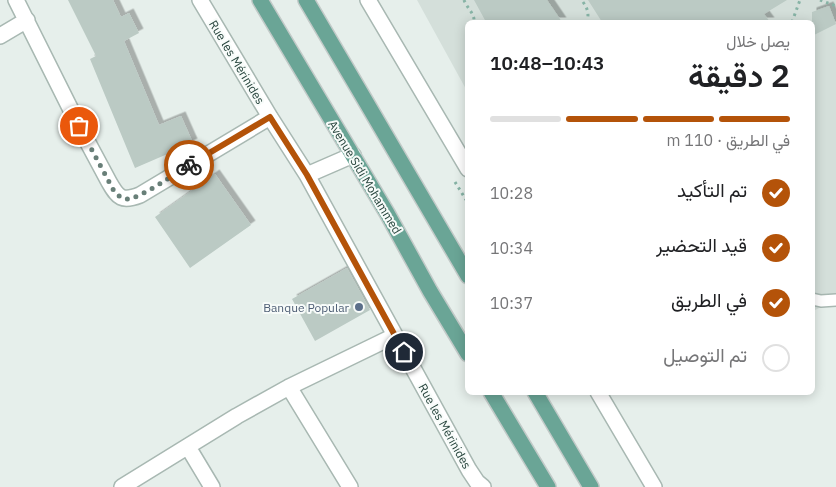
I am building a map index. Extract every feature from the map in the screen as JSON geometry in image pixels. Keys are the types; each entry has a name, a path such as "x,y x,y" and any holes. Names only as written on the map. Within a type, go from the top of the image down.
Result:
{"main road":[{"name":"Avenue Sidi Mohammed","path":"260,0 353,155 465,349"},
{"path":"306,0 465,271"},
{"path":"492,395 545,486"},
{"path":"537,395 592,487"}],"street":[{"path":"16,0 100,166 114,191 122,198 128,199 140,195 270,117"},
{"name":"Rue les Mérinides","path":"200,0 307,175 469,470 483,487"},
{"path":"368,0 465,164"},
{"path":"0,36 26,20"},
{"path":"307,175 353,155"},
{"path":"122,487 236,416 394,336"},
{"path":"290,387 350,487"},
{"path":"600,395 654,487"},
{"path":"188,447 212,487"}],"lane":[{"path":"815,300 836,300"}],"path":[{"path":"464,0 475,20"},
{"path":"793,20 800,0"},
{"path":"820,0 836,6"},
{"path":"583,2 588,9 587,20"}],"shaded area":[{"path":"417,0 836,0 836,300 815,310 815,20 465,20 465,87"}],"building":[{"path":"68,0 113,0 121,17 129,13 139,33 124,41 159,125 181,116 193,143 135,168 90,59 96,56"},
{"path":"474,0 547,0 561,20 485,20"},
{"path":"588,0 787,0 764,14 768,20 601,20"},
{"path":"829,6 836,24 815,34 815,20 812,20 812,12"},
{"path":"215,174 251,225 190,268 155,217"},
{"path":"347,268 370,310 315,341 292,299"}],"way so far":[{"path":"79,126 114,191 122,198 128,199 140,195 189,165"}],"place":[{"name":"Banque Popular","path":"359,307"}],"route":[{"path":"189,165 270,117 307,175 404,352"}]}
